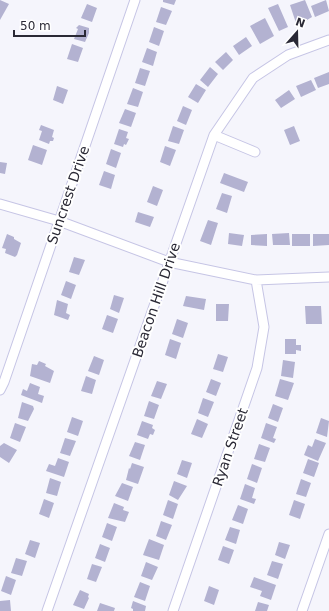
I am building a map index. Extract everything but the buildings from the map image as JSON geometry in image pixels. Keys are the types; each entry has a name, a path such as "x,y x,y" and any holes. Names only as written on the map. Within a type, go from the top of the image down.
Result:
{"street":[{"name":"Suncrest Drive","path":"0,390 135,0"},
{"name":"Beacon Hill Drive","path":"47,611 214,135 252,78 288,55 329,40"},
{"path":"214,135 255,152"},
{"path":"0,204 59,221 169,262 256,280 329,277"},
{"name":"Ryan Street","path":"173,611 257,368 264,326 256,280"},
{"path":"302,611 329,534"}]}
